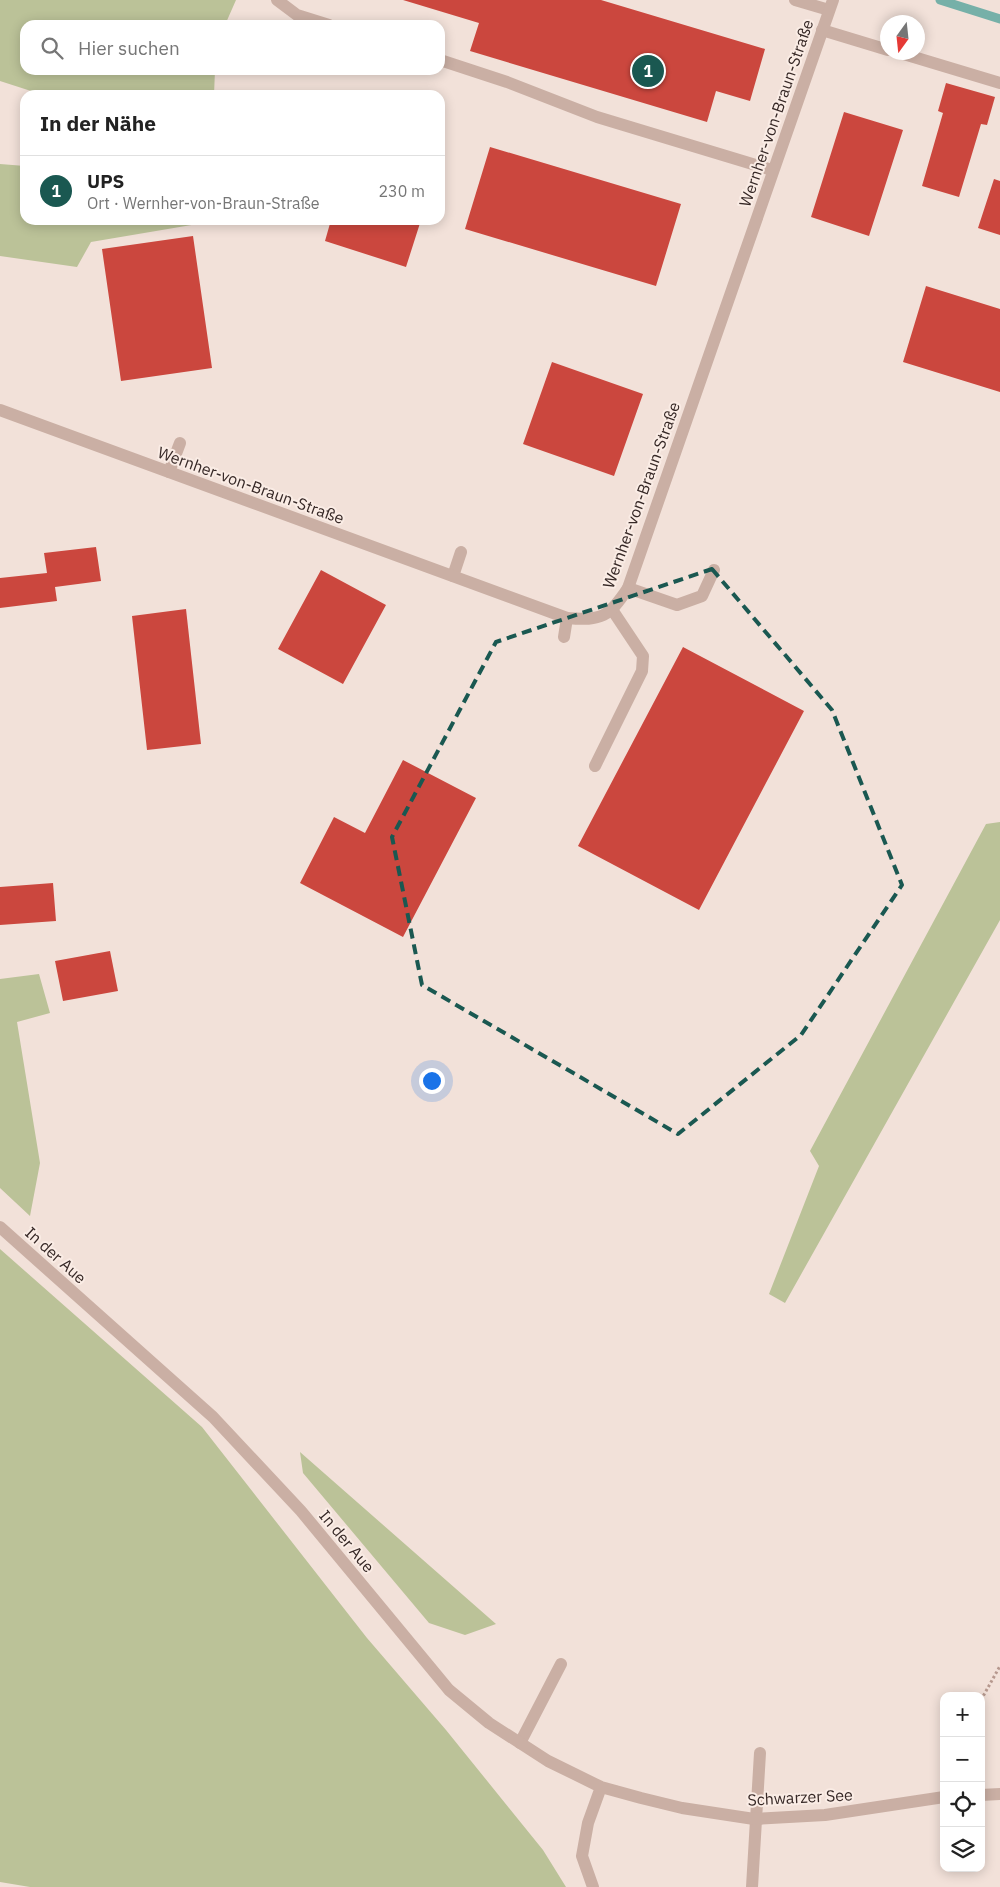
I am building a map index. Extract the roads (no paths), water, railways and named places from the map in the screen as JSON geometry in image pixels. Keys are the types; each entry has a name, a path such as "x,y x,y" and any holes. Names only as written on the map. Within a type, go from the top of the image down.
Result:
{"street":[{"path":"277,0 297,15 313,20"},
{"path":"795,0 831,5"},
{"name":"Wernher-von-Braun-Straße","path":"0,410 567,618 591,620 613,611 628,588 831,5"},
{"path":"822,30 880,48"},
{"path":"923,60 1000,84"},
{"path":"445,62 507,82 597,118 772,170"},
{"path":"169,472 180,442"},
{"path":"452,576 461,552"},
{"path":"628,588 677,605 702,596 714,570"},
{"path":"595,766 642,671 643,656 613,611"},
{"path":"564,637 567,618"},
{"name":"In der Aue","path":"0,1227 212,1418 301,1511 449,1690 489,1723 548,1761 601,1787"},
{"path":"520,1743 561,1664"},
{"path":"752,1887 754,1819 760,1753"},
{"path":"593,1887 582,1856 588,1823 601,1787"},
{"name":"Schwarzer See","path":"601,1787 682,1808 754,1819 825,1815 940,1798"},
{"path":"985,1795 1000,1794"}],"waterway":[{"path":"940,0 1000,19"}],"place":[{"name":"UPS","path":"648,71"}]}
